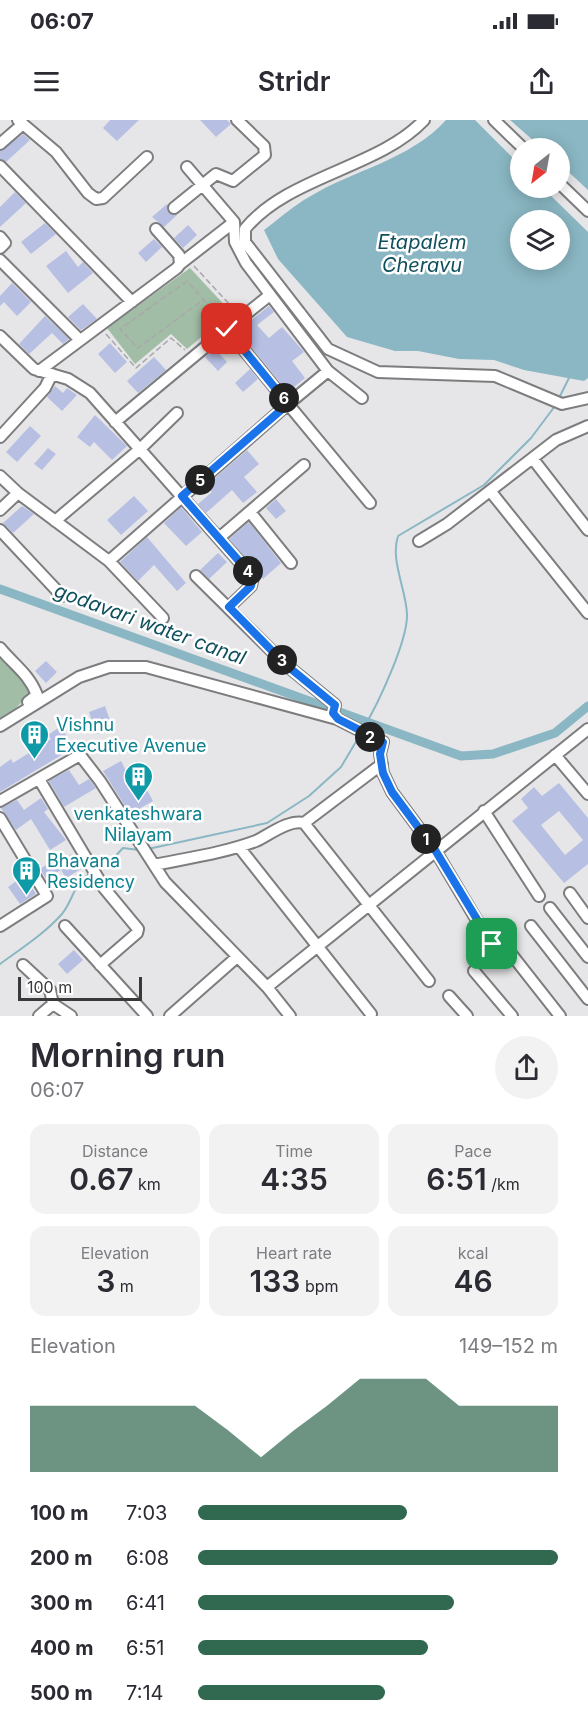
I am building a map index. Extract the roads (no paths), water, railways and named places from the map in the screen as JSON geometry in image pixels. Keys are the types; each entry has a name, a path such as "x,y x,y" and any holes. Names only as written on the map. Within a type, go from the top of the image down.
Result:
{"street":[{"path":"174,208 216,174 233,181 265,155 264,146 237,120"},
{"path":"424,120 404,139 327,174 259,216 246,229 245,242 328,349 339,356 378,372 495,376 562,404 588,398"},
{"path":"494,120 513,138"},
{"path":"0,144 21,122 56,152 88,193 96,199 103,198 147,157"},
{"path":"0,166 132,302"},
{"path":"187,166 234,222 235,242 270,295 328,371 362,398"},
{"path":"570,194 588,211"},
{"path":"39,371 79,339 184,266 234,222"},
{"path":"156,229 179,255 184,266"},
{"path":"0,237 5,243 0,248"},
{"path":"0,260 79,339"},
{"path":"115,422 270,295"},
{"path":"227,329 370,503"},
{"path":"0,353 4,340 39,371 69,379 90,393 254,580 229,607"},
{"path":"109,561 328,371"},
{"path":"0,437 45,388 52,374"},
{"path":"55,521 140,449 177,413"},
{"path":"419,540 447,524 556,440 587,430"},
{"path":"532,459 588,530"},
{"path":"219,538 304,465"},
{"path":"0,476 18,493 109,561 163,618"},
{"path":"490,492 588,613"},
{"path":"0,510 18,493"},
{"path":"250,512 291,563"},
{"path":"0,530 62,596"},
{"path":"196,576 335,712 383,742 381,764 392,792 435,850 492,944"},
{"path":"0,648 22,670 37,695 0,720"},
{"path":"0,726 80,678 109,667 146,667 335,712"},
{"path":"267,987 588,729"},
{"path":"0,801 80,755 165,882 267,987 290,1016"},
{"path":"555,755 588,794"},
{"path":"304,823 381,764"},
{"path":"39,778 108,895 138,929 137,933 100,965"},
{"path":"490,807 539,896"},
{"path":"0,818 46,896 1,922"},
{"path":"154,865 239,847 278,829 299,822 304,823 370,903 429,981"},
{"path":"239,847 370,1014"},
{"path":"570,893 588,918"},
{"path":"550,908 588,957"},
{"path":"65,926 147,1016"},
{"path":"531,926 588,999"},
{"path":"505,946 560,1016"},
{"path":"170,1016 237,957"},
{"path":"23,965 50,990 53,1004 71,1016"},
{"path":"474,971 512,1016"},
{"path":"449,996 467,1016"},
{"path":"39,1016 53,1004"}],"water":[{"name":"Etapalem Cheravu","path":"446,120 475,120 510,155 510,198 553,198 566,210 510,210 510,270 570,270 570,214 588,232 588,378 584,381 524,370 494,360 459,359 418,351 395,351 347,337 278,259 264,230 309,197 416,145"},
{"path":"510,120 588,120 588,190 570,173 570,138 531,138"}],"waterway":[{"path":"559,398 569,378"},
{"path":"364,727 391,672 406,625 406,604 396,555 398,536 484,485 531,438 555,406"},
{"name":"godavari water canal","path":"0,589 461,756 493,754 555,733 588,706"},
{"path":"148,849 267,823 309,796 341,767 360,735"},
{"path":"96,870 109,863 123,848 139,850"},
{"path":"0,964 55,921 66,908 77,886 91,873"}],"place":[{"name":"Vishnu Executive Avenue","path":"35,760"},
{"name":"venkateshwara Nilayam","path":"138,802"},
{"name":"Bhavana Residency","path":"26,896"}]}
